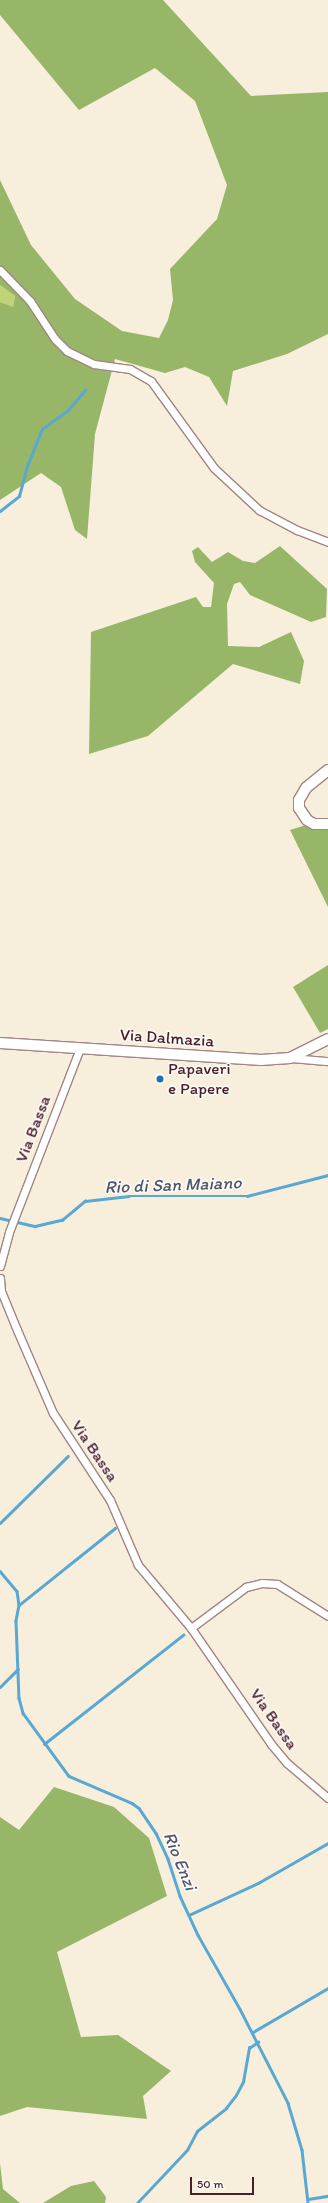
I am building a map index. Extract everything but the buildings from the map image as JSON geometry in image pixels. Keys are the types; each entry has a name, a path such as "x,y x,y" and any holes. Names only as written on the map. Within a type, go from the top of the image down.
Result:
{"main road":[{"path":"328,770 306,788 299,800 299,808 307,820 314,824 328,824"},
{"name":"Via Dalmazia","path":"0,1043 216,1058 290,1058 328,1039"}],"street":[{"path":"0,270 30,300 55,339 67,351 94,364 118,365 143,375 151,381 214,468 237,491 259,510 276,520 328,542"},
{"name":"Via Bassa","path":"0,1266 9,1232 80,1048"},
{"path":"290,1058 328,1061"},
{"name":"Via Bassa","path":"0,1278 1,1291 53,1413 110,1500 138,1565 191,1628 271,1744 287,1763 328,1798"},
{"path":"191,1628 246,1587 262,1583 277,1584 328,1616"}],"green space":[{"path":"0,0 163,0 251,96 328,92 328,334 287,354 233,371 227,406 209,377 185,367 165,373 115,359 95,434 87,539 75,530 61,487 41,473 0,500 0,302 13,307 15,296 0,285 0,180 31,245 75,299 122,331 159,338 168,320 173,300 170,269 217,219 227,185 195,101 155,68 79,110 0,15"},
{"path":"0,285 15,296 13,308 0,302"},
{"path":"280,546 327,589 326,617 311,622 250,595 240,582 234,584 227,604 228,646 259,647 291,632 304,661 300,684 233,664 148,736 89,754 91,632 196,597 203,607 211,607 214,583 195,562 192,551 198,547 212,562 228,552 243,561 255,563"},
{"path":"328,818 328,907 290,830"},
{"path":"328,965 328,1029 320,1033 293,987"},
{"path":"54,1787 114,1807 149,1838 167,1896 57,1952 81,2037 118,2035 171,2071 143,2096 147,2119 27,2107 0,2116 0,1817 19,1830"},
{"path":"0,2163 3,2189 20,2203 0,2203"},
{"path":"94,2181 106,2197 105,2203 43,2203 71,2186"}],"waterway":[{"path":"0,511 19,496 27,466 42,429 67,411 85,390"},
{"name":"Rio di San Maiano","path":"0,1218 35,1226 62,1220 85,1201 129,1196 247,1196 328,1175"},
{"path":"0,1523 68,1456"},
{"path":"19,1605 115,1528"},
{"name":"Rio Enzi","path":"0,1571 17,1591 19,1605 16,1621 19,1698 23,1713 69,1776 132,1803 139,1808 156,1833 168,1859 180,1896 198,1935 240,2009 288,2103 302,2150 308,2203"},
{"path":"44,1744 183,1635"},
{"path":"0,1687 18,1669"},
{"path":"189,1915 258,1883 328,1843"},
{"path":"253,2032 328,1988"},
{"path":"137,2203 187,2150 197,2131 226,2108 236,2095 243,2082 249,2048 258,2042"},
{"path":"308,2199 328,2196"}],"place":[{"name":"Papaveri e Papere","path":"160,1079"}]}
